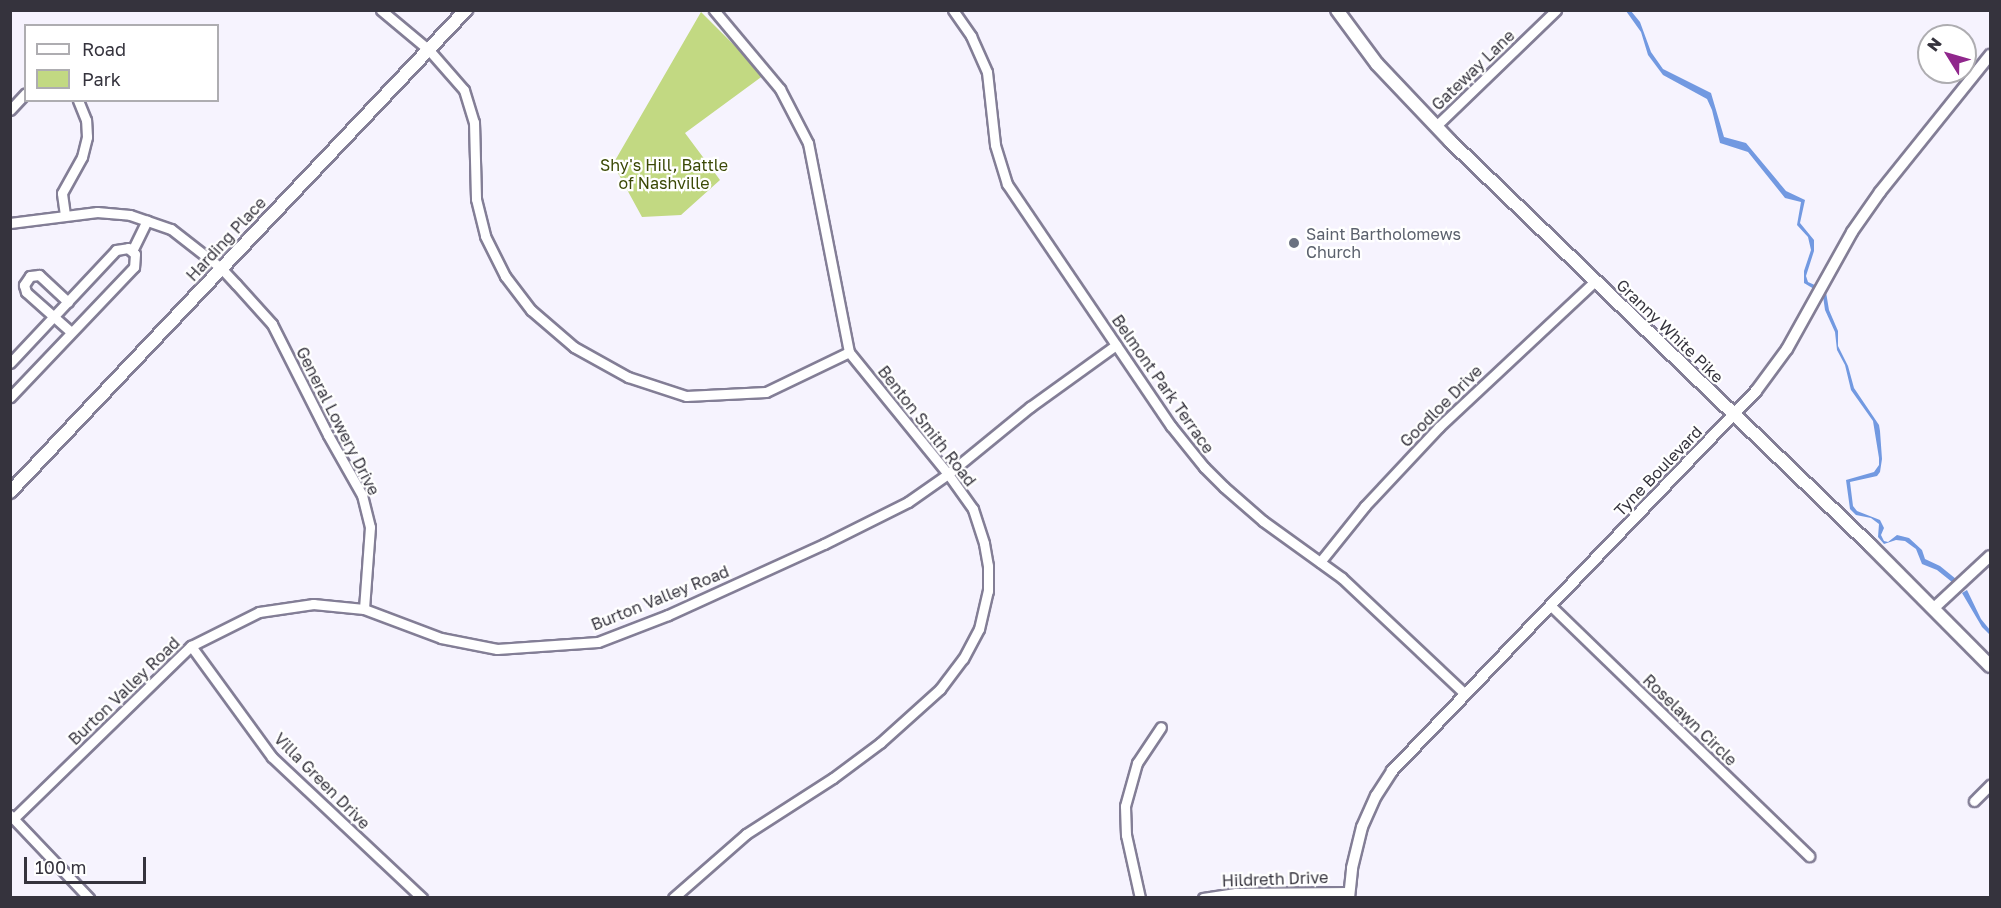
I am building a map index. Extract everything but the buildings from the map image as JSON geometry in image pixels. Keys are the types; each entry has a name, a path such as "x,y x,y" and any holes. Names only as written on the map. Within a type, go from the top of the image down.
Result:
{"main road":[{"name":"Harding Place","path":"10,492 466,10"},
{"name":"Granny White Pike","path":"1337,10 1377,64 1436,126 1733,416 1934,608 1990,666"}],"street":[{"path":"381,10 429,50 464,90 474,122 476,199 484,236 505,276 531,310 574,347 628,377 686,396 766,392 849,352"},
{"name":"Benton Smith Road","path":"673,897 746,834 833,778 880,743 940,689 963,659 979,629 988,591 988,566 973,509 948,474 849,352 808,143 780,89 714,10"},
{"name":"Belmont Park Terrace","path":"953,10 970,36 987,72 995,145 1006,184 1171,426 1204,467 1263,521 1320,562 1382,614 1465,694"},
{"name":"Gateway Lane","path":"1436,126 1556,10"},
{"name":"Tyne Boulevard","path":"1349,895 1357,843 1366,816 1381,789 1409,751 1733,416 1782,357 1852,232 1880,192 1990,55"},
{"path":"10,110 24,95"},
{"path":"64,215 62,193 82,157 87,137 86,120 79,102"},
{"name":"General Lowery Drive","path":"10,223 97,212 130,215 171,229 221,268 272,324 328,435 362,495 370,527 364,609"},
{"path":"132,251 147,220"},
{"path":"10,363 116,250 124,248 132,251 136,259 134,267 10,397"},
{"path":"68,302 39,275 30,276 24,289 71,332"},
{"name":"Goodloe Drive","path":"1320,562 1353,519 1439,427 1595,281"},
{"name":"Burton Valley Road","path":"12,817 191,646 259,612 313,604 364,609 440,638 497,649 598,642 668,615 824,544 908,502 948,474 1030,407 1116,345"},
{"path":"1934,608 1990,556"},
{"name":"Roselawn Circle","path":"1550,605 1809,856"},
{"name":"Villa Green Drive","path":"191,646 272,757 422,897"},
{"path":"1140,897 1126,835 1125,806 1137,763 1161,727"},
{"path":"1974,801 1990,785"},
{"path":"12,817 89,897"},
{"name":"Hildreth Drive","path":"1203,897 1236,892 1349,895"}],"green space":[{"name":"Shy's Hill, Battle of Nashville","path":"701,12 764,75 685,133 720,180 681,215 642,217 613,164"}],"water":[{"path":"1626,11 1631,11 1640,22 1651,52 1663,69 1711,93 1724,137 1746,143 1786,191 1805,200 1800,223 1814,240 1814,251 1806,276 1808,282 1817,286 1814,289 1804,283 1804,271 1811,250 1808,237 1797,225 1801,202 1785,198 1748,152 1720,143 1707,99 1663,75 1648,55 1641,32"},
{"path":"1826,292 1829,310 1838,331 1838,346 1848,366 1854,388 1879,425 1880,431 1882,459 1880,472 1877,476 1850,482 1853,506 1857,511 1880,520 1884,528 1881,535 1884,541 1888,542 1897,535 1909,538 1922,550 1925,559 1940,566 1956,579 1952,582 1937,570 1922,564 1916,549 1905,541 1896,540 1884,544 1878,537 1879,524 1871,518 1856,515 1850,509 1846,480 1874,472 1879,465 1879,458 1873,421 1851,390 1845,365 1837,350 1835,332 1825,310 1823,296"},
{"path":"1967,590 1981,619 1990,630 1990,635 1982,627 1962,593"}],"place":[{"name":"Saint Bartholomews Church","path":"1294,243"}]}
